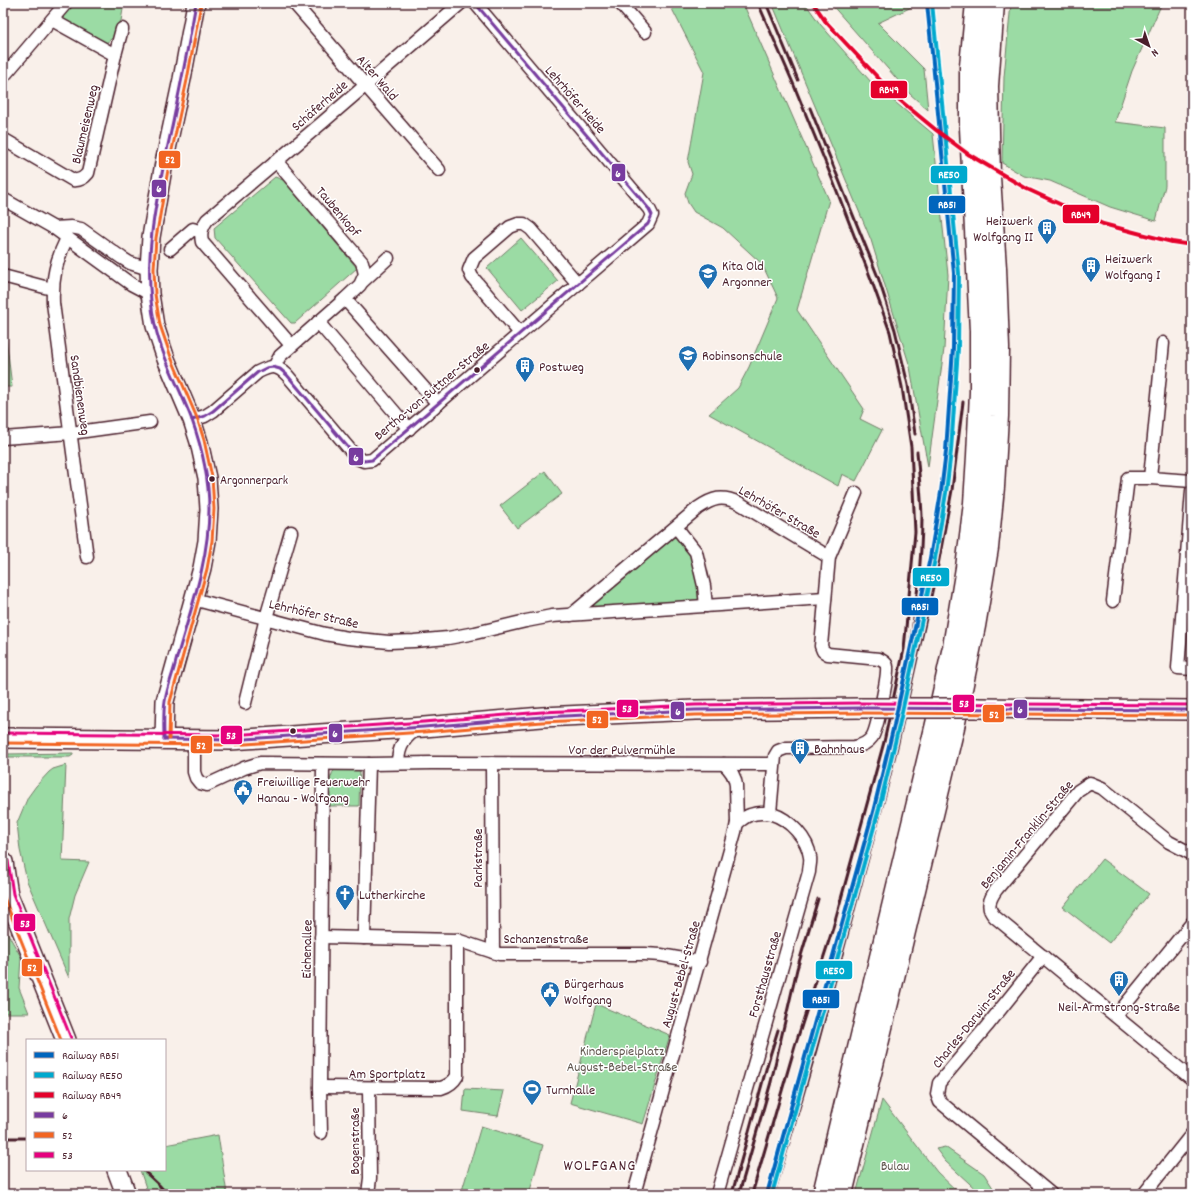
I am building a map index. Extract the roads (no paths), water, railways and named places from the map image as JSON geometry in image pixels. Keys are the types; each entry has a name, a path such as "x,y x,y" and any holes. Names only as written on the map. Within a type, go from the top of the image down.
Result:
{"highway":[{"path":"824,1194 937,724 954,647 967,568 975,503 981,392 981,331 971,128 971,66 977,3"},
{"path":"841,1194 953,728 974,626 987,548 993,487 997,416 998,348 995,268 989,177 987,86 994,3"}],"main road":[{"path":"4,738 230,740 424,727 542,717 695,710 861,708 1192,710"},
{"path":"3,862 6,890 66,1039"},
{"path":"117,1171 126,1194"}],"street":[{"path":"3,76 66,3"},
{"path":"164,739 165,701 207,541 209,509 206,474 199,442 192,420 166,359 155,326 150,294 149,269 152,237 164,163 182,80 196,3"},
{"name":"Alter Wald","path":"294,3 439,170"},
{"name":"Schäferheide","path":"201,232 207,220 461,3"},
{"path":"620,3 645,32"},
{"name":"Lehrhöfer Heide","path":"478,4 642,200 652,215"},
{"path":"52,20 115,55"},
{"name":"Blaumeisenweg","path":"3,139 73,180 78,181 83,179 88,173 122,28"},
{"name":"Taubenkopf","path":"276,161 362,262 365,274 360,284"},
{"path":"3,199 54,228 131,284 150,294"},
{"name":"Bertha-von-Suttner-Straße","path":"274,367 281,369 287,375 358,458 364,461 372,460 648,224 652,215"},
{"path":"520,333 472,277 469,270 474,258 510,226 524,224 531,229 578,284"},
{"path":"54,228 71,227 81,229 130,263 149,269"},
{"path":"170,249 193,229 201,232 202,242 291,346"},
{"name":"Sandbienenweg","path":"67,238 58,257 52,290 87,557"},
{"path":"192,420 205,416 213,411 258,372 266,368 274,367 280,356 345,299 388,258"},
{"path":"3,276 52,290"},
{"path":"345,299 438,404"},
{"path":"318,322 409,428"},
{"path":"1150,478 1163,343"},
{"path":"3,438 71,433 150,422"},
{"path":"1113,601 1128,478 1192,481"},
{"path":"1192,492 1178,668 1192,668"},
{"name":"Lehrhöfer Straße","path":"774,764 776,754 781,749 861,746 873,736 877,724 887,667 885,662 879,659 831,654 823,651 821,646 829,557 856,493"},
{"name":"Lehrhöfer Straße","path":"571,615 707,502 720,498 726,498 739,503 829,557"},
{"path":"676,527 696,552 704,586 706,606"},
{"path":"245,703 266,618 291,532"},
{"name":"Lehrhöfer Straße","path":"193,599 336,636 402,642 448,638 540,618 825,598"},
{"path":"398,764 399,749 402,744 416,730 424,727"},
{"name":"Vor der Pulvermühle","path":"194,740 195,775 198,781 204,785 210,784 244,768 260,763 774,764"},
{"name":"Parkstraße","path":"492,763 492,952"},
{"name":"Eichenallee","path":"321,1133 320,1087 323,764"},
{"path":"364,938 369,764"},
{"name":"August-Bebel-Straße","path":"634,1194 700,962 737,823 735,780 732,771 724,764"},
{"path":"737,823 750,815 770,813 774,764"},
{"name":"Benjamin-Franklin-Straße","path":"1192,854 1169,842 1099,786 1090,783 1078,792 991,896 989,902 989,908 992,915 1192,1079"},
{"name":"Forsthausstraße","path":"717,1194 809,872 809,851 801,836 791,825 770,813"},
{"path":"1116,1016 1192,923"},
{"name":"Schanzenstraße","path":"322,937 458,940 499,954 645,954 700,962"},
{"name":"Am Sportplatz","path":"320,1087 441,1088 452,1083 456,1076 458,940"},
{"name":"Charles-Darwin-Straße","path":"1043,956 992,1021 939,1084 937,1094 940,1102 1051,1194"},
{"name":"Bogenstraße","path":"368,1194 370,1178 369,1088"},
{"path":"1144,1194 1192,1134"}],"railway":[{"path":"752,1194 795,1046 833,928 884,742 904,649 915,532 911,447 902,387 890,332 833,181 758,3"},
{"path":"766,3 798,80"},
{"path":"810,108 878,277 895,330 908,385 915,434"},
{"path":"774,1194 816,1050 898,743 938,565 952,490 963,402"},
{"path":"904,679 914,618 921,557 922,516 917,452"},
{"path":"739,1194 771,1082 797,969 818,899"},
{"path":"732,1194 778,1030"},
{"path":"3,1138 26,1138"},
{"path":"144,1171 167,1194"}],"rail line":[{"name":"RB49","path":"813,3 826,22 896,97 968,154 1027,189 1103,224 1172,242 1192,245"},
{"name":"RB51","path":"767,1194 874,808 894,725 930,558 941,492 946,451 953,348 954,273 927,3"},
{"name":"RE50","path":"772,1194 879,809 899,726 935,559 946,493 951,451 958,348 959,273 932,3"}],"place":[{"name":"Heizwerk Wolfgang II","path":"1047,245"},
{"name":"Heizwerk Wolfgang I","path":"1091,283"},
{"name":"Kita Old Argonner","path":"708,290"},
{"name":"Robinsonschule","path":"688,372"},
{"name":"Postweg","path":"525,383"},
{"name":"Argonnerpark","path":"212,479"},
{"name":"Bahnhaus","path":"800,765"},
{"name":"Freiwillige Feuerwehr Hanau - Wolfgang","path":"243,806"},
{"name":"Lutherkirche","path":"345,911"},
{"name":"Neil-Armstrong-Straße","path":"1119,997"},
{"name":"Bürgerhaus Wolfgang","path":"550,1008"},
{"name":"Turnhalle","path":"532,1106"}],"district":[{"name":"WOLFGANG","path":"600,1164"}],"park label":[{"name":"Kinderspielplatz August-Bebel-Straße","path":"622,1058"},
{"name":"Bulau","path":"895,1165"}]}
